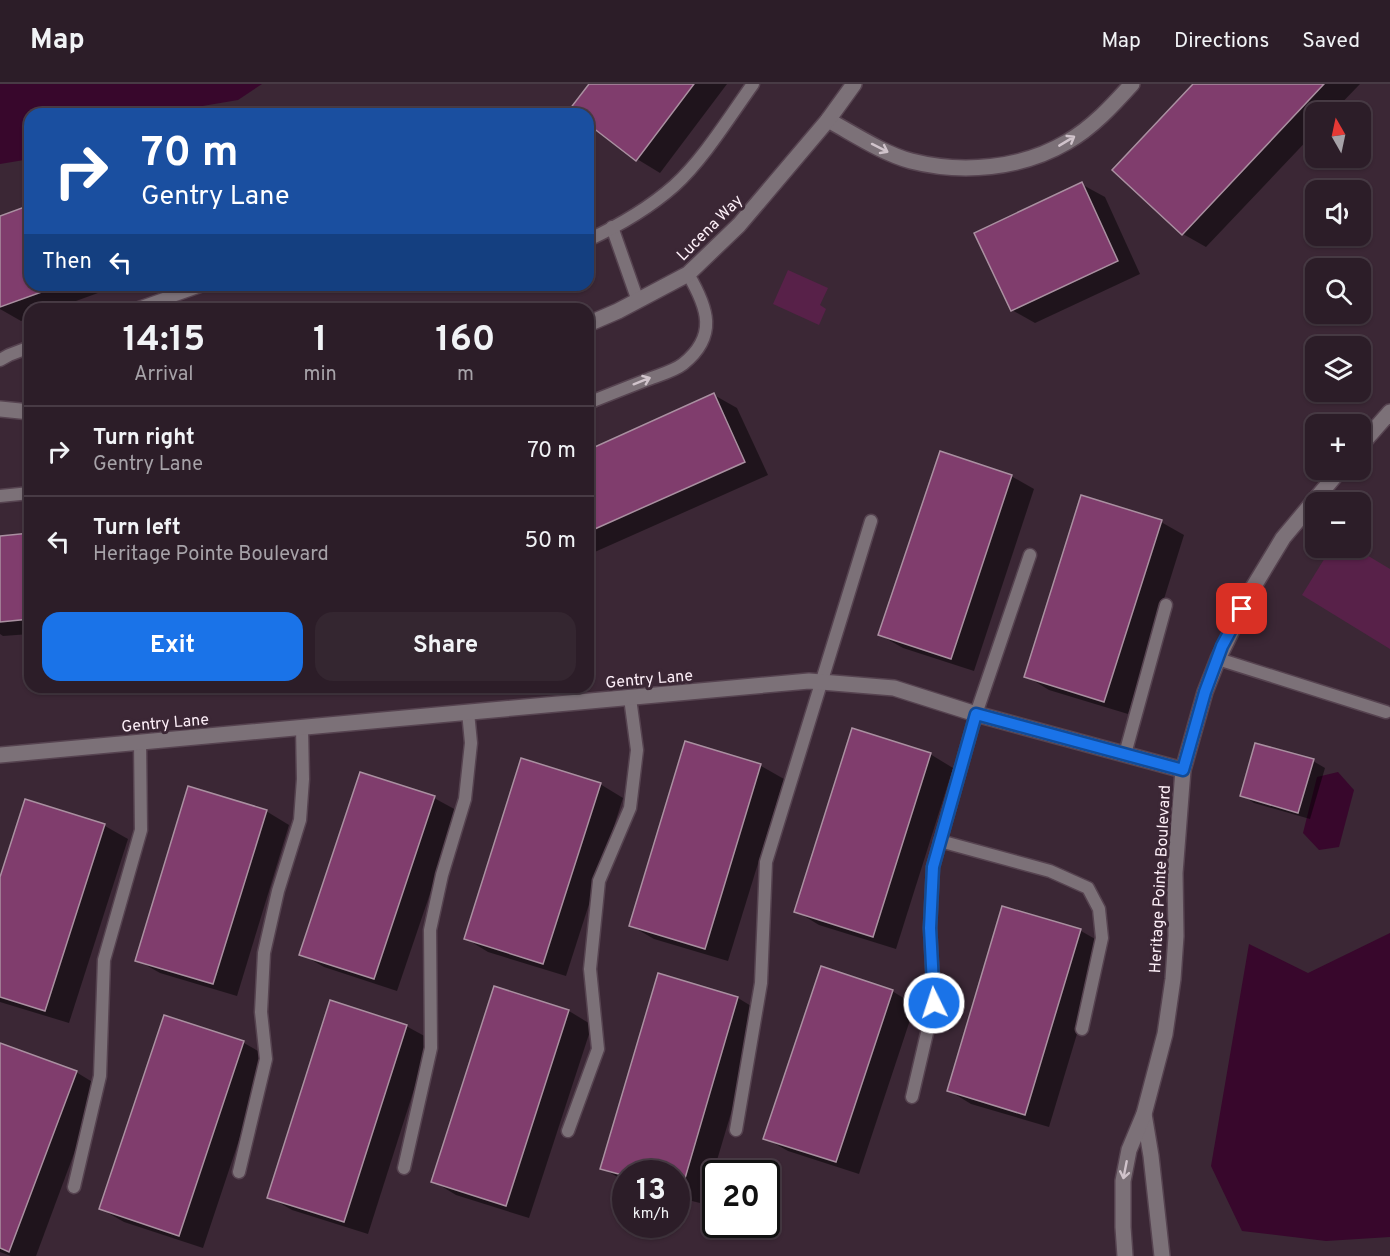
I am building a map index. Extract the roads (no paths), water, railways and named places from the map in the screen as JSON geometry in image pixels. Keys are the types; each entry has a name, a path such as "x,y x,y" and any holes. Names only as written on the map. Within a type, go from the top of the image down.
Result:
{"street":[{"name":"Lucena Way","path":"594,321 688,274 739,225 828,120 854,84"},
{"path":"828,120 887,152 910,161 958,168 988,166 1015,162 1068,142 1114,104 1132,84"},
{"path":"0,409 24,411"},
{"path":"1371,434 1390,412"},
{"name":"Heritage Pointe Boulevard","path":"1125,1256 1123,1181 1129,1150 1144,1114 1165,1034 1173,979 1176,936 1175,873 1183,770 1205,692 1218,659 1251,591 1283,538 1332,480"},
{"name":"Gentry Lane","path":"0,755 809,681 894,688 976,714 1183,770"},
{"name":"Heritage Pointe Boulevard","path":"1144,1114 1162,1256"}],"lane":[{"path":"594,237 642,210 674,185 694,164 753,84"},
{"path":"612,227 638,301"},
{"path":"594,401 682,366 702,344 707,328 705,314 700,296 688,274"},
{"path":"153,303 186,291"},
{"path":"0,360 24,349"},
{"path":"0,496 24,494"},
{"path":"736,1130 761,983 766,862 871,521"},
{"path":"912,1097 934,1003 930,928 933,867 976,714 1030,555"},
{"path":"1125,754 1166,605"},
{"path":"1218,659 1386,712"},
{"path":"568,1131 597,1049 590,969 598,881 630,808 637,750 630,698"},
{"path":"404,1168 431,1048 430,930 442,874 465,799 471,743 468,712"},
{"path":"239,1172 266,1059 261,1012 264,952 278,891 300,820 303,779 302,727"},
{"path":"74,1187 100,1076 104,960 141,830 140,742"},
{"path":"940,842 1050,871 1088,888 1099,909 1102,938 1083,1029"}]}
